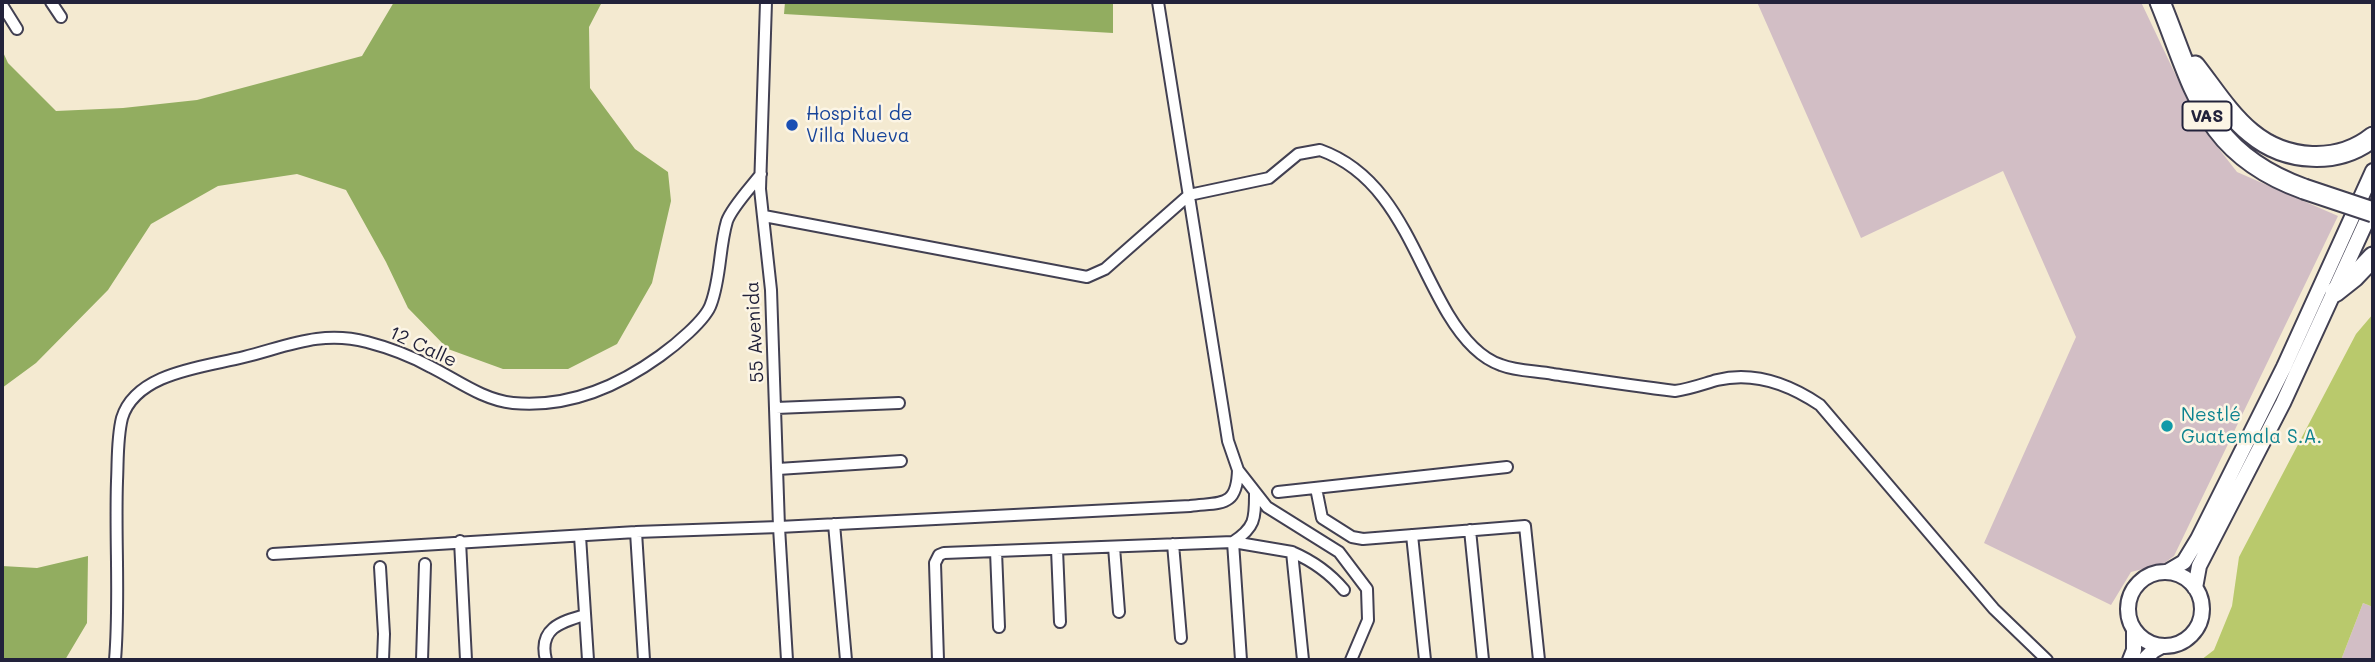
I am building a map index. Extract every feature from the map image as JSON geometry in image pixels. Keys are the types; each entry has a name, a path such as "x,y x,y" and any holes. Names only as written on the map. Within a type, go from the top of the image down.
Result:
{"highway":[{"name":"VAS","path":"2160,2 2201,104 2221,136 2257,167 2373,212"},
{"name":"VAS","path":"2169,2 2209,99 2228,129 2262,159 2305,184 2373,201"},
{"path":"2195,66 2244,126 2260,140 2279,149 2310,157 2334,155 2354,149 2373,137"},
{"path":"2335,292 2373,257"}],"main road":[{"path":"2130,660 2134,650 2134,630 2128,612 2131,593 2138,583 2148,576 2167,572 2184,562 2198,539 2284,367 2373,171"},
{"path":"2195,588 2199,566 2283,403 2373,207"},
{"path":"2144,660 2162,646 2179,643 2192,634 2202,611 2202,603 2195,588 2183,577 2167,572"},
{"path":"2134,630 2146,641 2162,646"}],"street":[{"path":"51,2 61,17"},
{"name":"55 Avenida","path":"766,2 760,189 771,290 779,527 787,660"},
{"path":"1157,2 1228,442 1238,470 1267,507 1339,552 1367,589 1368,620 1351,660"},
{"path":"2,5 17,29"},
{"path":"764,216 1087,277 1105,269 1189,195 1269,178 1298,155 1320,150 1362,174 1380,191 1401,221 1430,283 1459,332 1476,349 1501,366 1675,391 1718,380 1752,377 1777,382 1801,392 1820,405 1994,609 2047,660"},
{"name":"12 Calle","path":"115,660 119,610 116,518 119,438 123,416 133,398 147,387 169,375 290,343 329,336 365,341 400,352 466,388 510,403 539,404 586,396 623,379 661,356 711,307 728,218 761,174"},
{"path":"776,408 899,403"},
{"path":"778,468 901,461"},
{"path":"1278,492 1507,467"},
{"path":"273,554 460,541 1190,506 1221,502 1233,495 1237,488 1238,470"},
{"path":"1316,488 1322,518 1352,537 1366,539 1525,526 1539,660"},
{"path":"1233,542 1247,532 1252,523 1255,492"},
{"path":"834,524 846,660"},
{"path":"1470,530 1483,660"},
{"path":"636,532 644,660"},
{"path":"1412,535 1425,660"},
{"path":"580,536 588,660"},
{"path":"460,541 466,660"},
{"path":"1233,542 1241,660"},
{"path":"938,660 935,563 939,555 944,553 1233,542 1292,552 1310,559 1331,574 1344,590"},
{"path":"1173,544 1181,638"},
{"path":"1114,547 1119,612"},
{"path":"1056,549 1060,622"},
{"path":"996,551 999,627"},
{"path":"1292,552 1303,660"},
{"path":"422,660 425,564"},
{"path":"380,567 383,660"},
{"path":"546,660 544,642 549,632 567,620 585,615"}],"shaded area":[{"path":"1757,2 2141,2 2198,122 2237,172 2338,216 2174,556 2163,564 2131,572 2111,605 1984,543 2076,337 2003,171 1861,238"},
{"path":"2363,603 2373,607 2373,660 2341,660"}],"green space":[{"path":"394,2 602,2 589,27 590,88 635,149 668,172 671,201 652,283 617,344 568,369 503,369 448,349 408,308 346,190 297,174 218,186 151,224 108,290 36,363 2,388 2,50 8,63 56,111 123,108 197,100 362,56"},
{"path":"785,2 1113,2 1113,33 784,14"},
{"path":"2373,314 2373,607 2363,603 2341,660 2201,660 2214,650 2232,606 2239,557 2356,334"},
{"path":"88,556 87,623 65,660 2,660 2,566 37,568"}],"place":[{"name":"Hospital de Villa Nueva","path":"792,125"},
{"name":"Nestlé Guatemala S.A.","path":"2167,426"}]}
